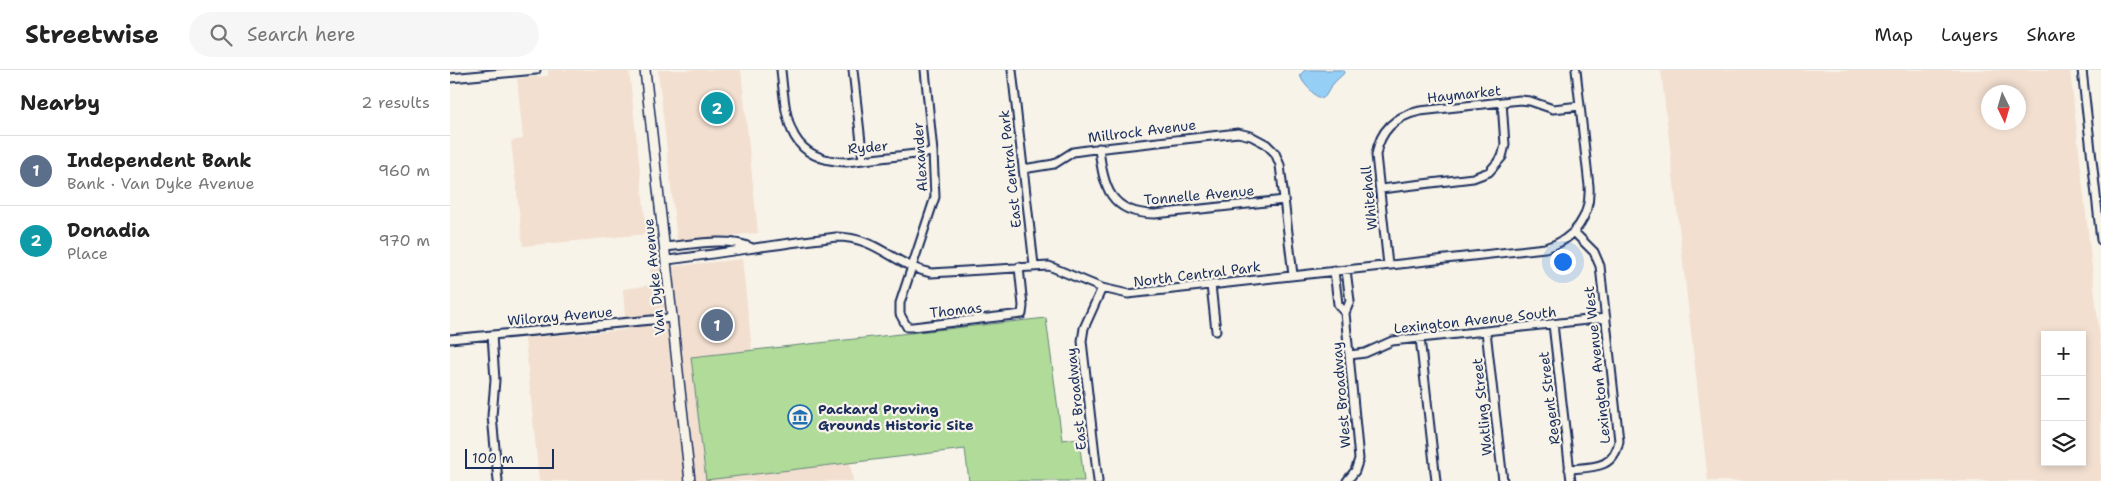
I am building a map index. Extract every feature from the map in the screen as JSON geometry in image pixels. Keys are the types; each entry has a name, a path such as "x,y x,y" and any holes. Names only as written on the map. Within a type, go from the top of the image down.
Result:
{"main road":[{"name":"Van Dyke Avenue","path":"645,70 690,481"}],"street":[{"path":"450,78 536,70"},
{"name":"Ryder","path":"781,70 787,121 793,134 807,150 833,161 863,160 933,152"},
{"path":"854,70 863,160"},
{"name":"Alexander","path":"911,268 936,197 925,70"},
{"name":"East Central Park","path":"1012,70 1034,265"},
{"path":"1571,235 1585,217 1590,194 1576,70"},
{"path":"2082,70 2101,240"},
{"name":"Haymarket","path":"1385,130 1396,119 1408,113 1526,100 1553,109 1580,106"},
{"path":"1381,188 1473,178 1489,172 1498,162 1505,145 1502,102"},
{"name":"Whitehall","path":"1385,130 1380,139 1376,155 1388,265"},
{"name":"Millrock Avenue","path":"1023,169 1050,166 1073,152 1234,133 1252,136 1266,144 1274,152 1280,165 1284,200"},
{"name":"Tonnelle Avenue","path":"1099,148 1102,175 1109,192 1120,204 1139,214 1155,214 1284,200"},
{"path":"1284,200 1293,275"},
{"name":"North Central Park","path":"667,260 729,252 750,247 850,237 875,245 911,268 931,273 1034,265 1055,267 1102,288 1128,294 1545,248 1571,235"},
{"name":"Lexington Avenue West","path":"1569,469 1599,466 1608,462 1617,452 1619,441 1598,258 1594,252 1571,235"},
{"name":"North Central Park","path":"665,247 728,242 740,243 750,247"},
{"name":"Thomas","path":"911,268 900,303 900,314 907,327 1022,314 1023,306 1019,267"},
{"name":"West Broadway","path":"1346,270 1350,301 1345,313 1359,459 1353,475 1347,481"},
{"name":"West Broadway","path":"1334,271 1338,304 1345,313"},
{"path":"1211,285 1216,331"},
{"path":"1336,288 1348,286"},
{"name":"East Broadway","path":"1098,481 1082,341 1084,328 1102,288"},
{"name":"Wiloray Avenue","path":"450,339 673,318"},
{"name":"Lexington Avenue South","path":"1350,355 1366,354 1392,341 1606,318"},
{"name":"Regent Street","path":"1553,324 1571,481"},
{"name":"Watling Street","path":"1486,331 1503,481"},
{"path":"492,335 496,380 492,416 498,481"},
{"path":"1420,338 1436,481"}],"shaded area":[{"path":"548,70 629,70 647,234 523,246 511,141 523,139 517,78 548,76"},
{"path":"658,70 741,70 758,233 677,241"},
{"path":"1661,70 2070,70 2101,349 2101,481 1708,481"},
{"path":"742,259 752,350 692,357 706,479 850,463 853,481 539,481 525,338 626,330 623,289 652,285 650,269"}],"green space":[{"name":"Packard Proving Grounds Historic Site","path":"1046,318 1062,440 1079,438 1084,481 969,481 965,449 706,480 691,357"}],"water":[{"path":"1305,70 1343,70 1344,73 1324,97 1319,98 1303,82 1300,75"}],"place":[{"name":"Donadia","path":"717,108"},
{"name":"Independent Bank","path":"717,325"},
{"name":"Packard Proving Grounds Historic Site","path":"800,417"}]}
